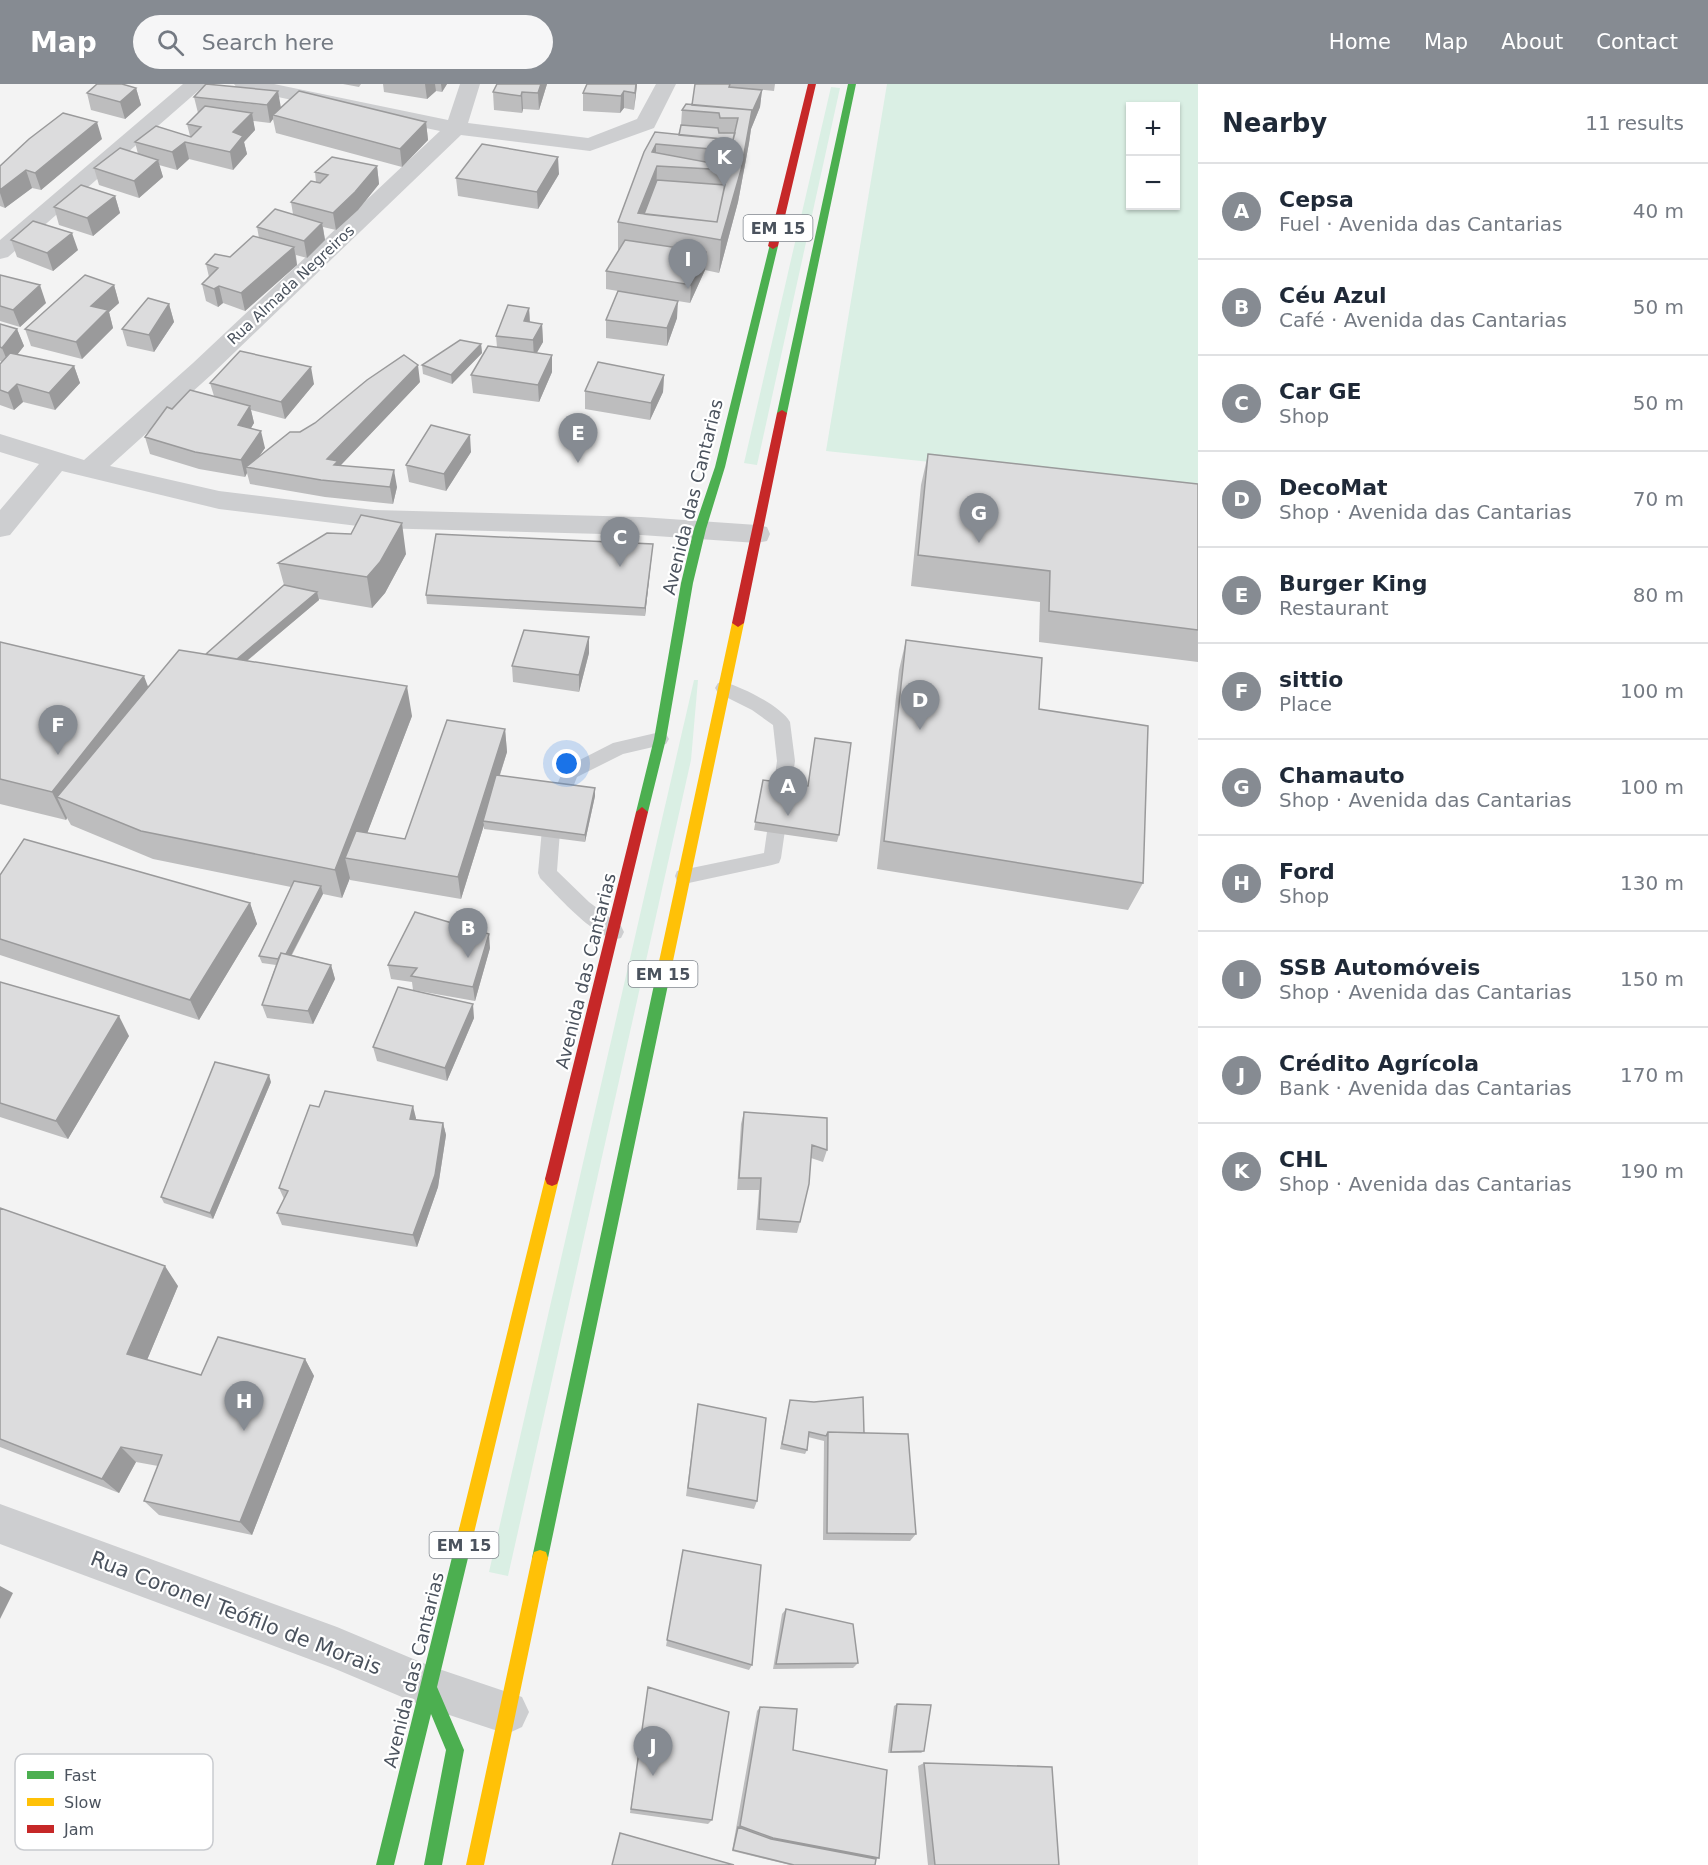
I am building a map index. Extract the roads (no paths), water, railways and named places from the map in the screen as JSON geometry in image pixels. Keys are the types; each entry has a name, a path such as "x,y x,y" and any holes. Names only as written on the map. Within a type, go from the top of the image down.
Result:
{"main road":[{"name":"Avenida das Cantarias","path":"385,1865 660,739 687,583 700,529 720,467 812,84"},
{"name":"EM 15","path":"475,1865 852,84"},
{"path":"428,1687 455,1750 433,1865"}],"street":[{"path":"0,252 196,84"},
{"path":"244,84 456,128 590,145 646,123 666,84"},
{"name":"Rua Almada Negreiros","path":"89,470 202,369 456,128 470,84"},
{"path":"0,443 89,470 219,500 374,519 700,529 757,534"},
{"path":"0,528 56,461"},
{"name":"Rua Coronel Teófilo de Morais","path":"0,1524 337,1648 428,1687 507,1712"}],"lane":[{"path":"684,876 772,858 786,761 781,722 758,705 724,687"},
{"path":"614,932 582,908 547,873 552,818 570,772 619,748 660,739"}],"place":[{"name":"CHL","path":"724,187"},
{"name":"SSB Automóveis","path":"688,289"},
{"name":"Burger King","path":"578,463"},
{"name":"Chamauto","path":"979,543"},
{"name":"Car GE","path":"620,567"},
{"name":"DecoMat","path":"920,730"},
{"name":"sittio","path":"58,755"},
{"name":"Cepsa","path":"788,816"},
{"name":"Céu Azul","path":"468,958"},
{"name":"Ford","path":"244,1431"},
{"name":"Crédito Agrícola","path":"653,1776"}]}
